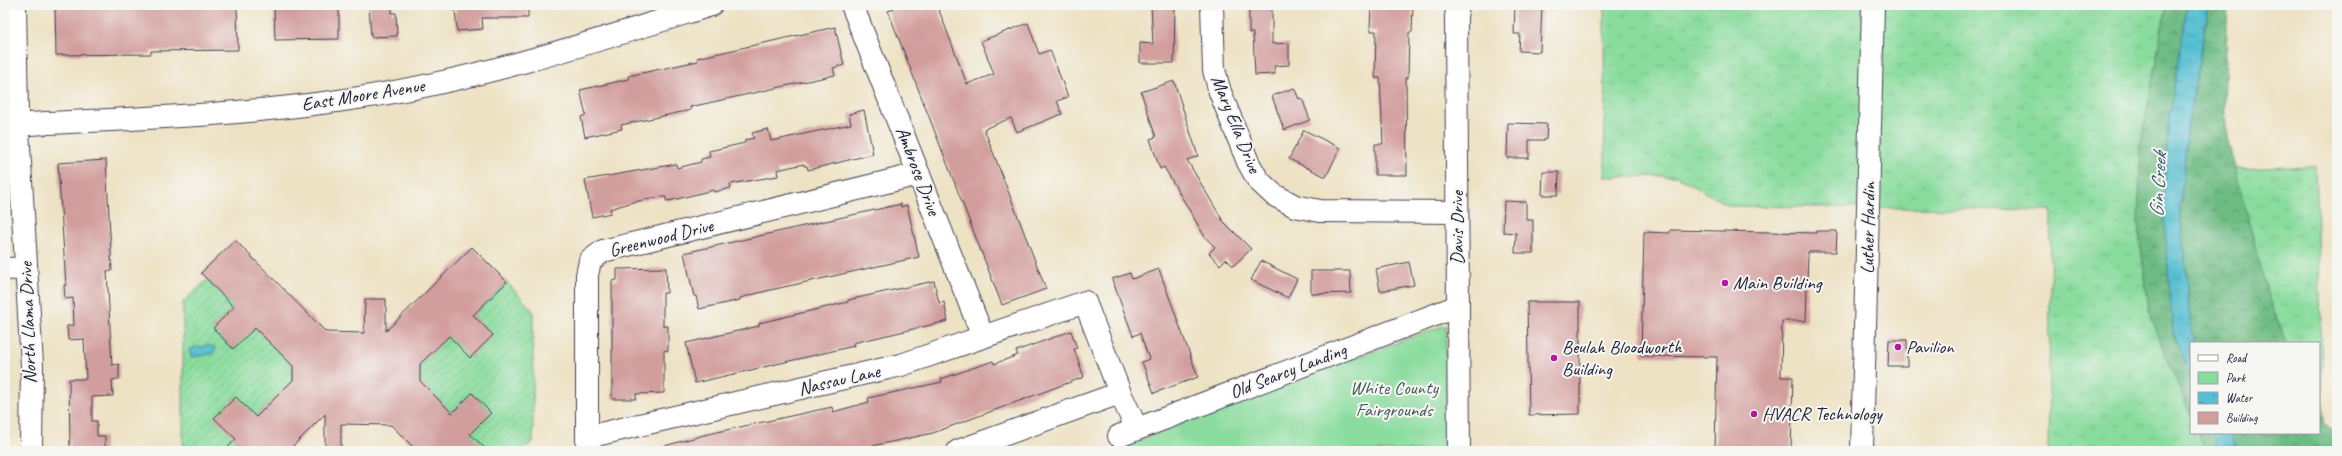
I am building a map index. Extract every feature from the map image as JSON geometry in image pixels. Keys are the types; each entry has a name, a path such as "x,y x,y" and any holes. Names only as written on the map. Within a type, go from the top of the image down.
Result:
{"street":[{"name":"North Llama Drive","path":"15,5 12,124 26,268 32,365 31,451"},
{"name":"East Moore Avenue","path":"12,124 249,111 360,98 458,79 625,32 711,5"},
{"name":"Ambrose Drive","path":"852,5 983,337"},
{"name":"Mary Ella Drive","path":"1212,5 1214,70 1220,92 1248,162 1258,180 1274,195 1295,206 1320,211 1457,212"},
{"name":"Davis Drive","path":"1458,5 1456,17 1459,451"},
{"name":"Luther Hardin","path":"1862,451 1873,5"},
{"name":"Greenwood Drive","path":"587,444 587,275 590,261 603,252 919,174"},
{"path":"5,269 26,268"},
{"name":"Nassau Lane","path":"587,444 901,366 1085,302 1120,393"},
{"name":"Old Searcy Landing","path":"1120,393 1128,432 1458,306"},
{"path":"958,451 1120,393"}],"green space":[{"path":"1604,5 2166,5 2142,142 2138,224 2150,317 2190,414 2190,434 2198,434 2205,451 2048,451 2051,210 1729,206 1677,176 1605,177"},
{"path":"2166,5 2187,5 2182,45 2173,333 2190,376 2190,414 2150,317 2138,224 2141,142"},
{"path":"2209,5 2228,5 2224,105 2227,137 2269,300 2287,342 2196,342 2191,329 2180,209 2188,124"},
{"path":"2316,166 2324,423 2320,413 2320,342 2287,342 2269,300 2235,169"},
{"path":"207,280 234,307 213,328 233,349 255,328 293,366 293,380 256,417 236,397 215,418 236,439 224,451 183,451 183,302"},
{"path":"507,282 533,311 533,442 522,451 488,451 470,434 491,413 472,393 452,413 420,381 420,364 449,336 471,357 493,335 473,315"},
{"name":"White County Fairgrounds","path":"1446,325 1446,451 1116,451 1219,407"},
{"path":"2320,413 2324,423 2337,434 2337,451 2236,451 2229,434 2320,434"},
{"path":"2198,434 2213,434 2221,451 2205,451"}],"water":[{"path":"2187,5 2209,5 2188,124 2180,209 2191,329 2196,342 2190,342 2190,376 2173,333 2163,206 2169,118"},
{"path":"208,345 216,348 213,354 191,357 189,349"},
{"path":"2213,434 2229,434 2236,451 2221,451"}],"building":[{"path":"55,5 237,5 238,50 151,51 151,54 56,55"},
{"path":"274,5 339,5 339,39 275,40"},
{"path":"369,5 392,5 392,13 396,13 397,36 371,37"},
{"path":"459,5 528,5 528,18 482,18 483,29 457,31 455,9 459,9"},
{"path":"893,5 937,5 967,84 994,74 981,41 1028,23 1039,54 1050,50 1068,97 1057,101 1062,114 1017,132 1011,118 984,129 1046,289 1002,305 888,11 894,9"},
{"path":"1151,5 1175,5 1174,63 1140,63 1140,43 1153,44"},
{"path":"1249,5 1272,5 1272,44 1289,43 1289,65 1274,66 1275,74 1255,75 1253,33 1249,33"},
{"path":"1371,5 1413,5 1412,32 1409,32 1408,78 1406,78 1407,175 1375,175 1375,144 1383,144 1380,78 1375,78 1376,31 1370,31"},
{"path":"1515,5 1542,5 1540,52 1519,51 1520,34 1514,34"},
{"path":"835,27 844,65 833,68 835,75 690,107 691,110 621,125 622,129 585,137 581,117 586,115 580,90 629,79 628,76 698,61 697,58"},
{"path":"1174,81 1198,156 1187,160 1223,221 1251,249 1233,266 1226,259 1220,265 1209,253 1215,247 1205,237 1164,167 1160,169 1150,139 1156,137 1141,92"},
{"path":"1294,88 1299,99 1302,98 1310,120 1284,130 1272,96"},
{"path":"864,110 873,154 808,170 807,166 804,166 804,164 777,170 778,176 730,184 731,188 714,192 713,190 666,201 666,197 661,197 633,202 610,209 611,213 592,217 585,180 676,164 677,168 701,162 701,159 710,157 709,151 745,143 745,140 754,138 752,133 768,129 771,141 851,124 849,114"},
{"path":"1508,123 1547,124 1546,140 1529,140 1529,158 1507,158"},
{"path":"1304,130 1340,148 1326,177 1289,159"},
{"path":"106,160 112,271 107,271 112,365 119,364 119,379 112,380 113,396 92,397 92,421 97,421 97,436 105,436 105,451 70,451 69,379 86,379 84,339 68,340 67,326 74,325 73,298 65,299 64,285 66,285 58,163"},
{"path":"1543,172 1559,172 1558,195 1542,195"},
{"path":"1504,201 1526,202 1526,220 1533,220 1533,253 1515,253 1516,233 1503,232"},
{"path":"901,204 901,207 907,205 919,257 766,291 740,298 740,300 699,309 696,296 694,296 684,253"},
{"name":"Main Building","path":"1670,230 1816,233 1816,231 1837,231 1836,252 1808,252 1806,321 1782,321 1781,377 1793,377 1791,451 1715,451 1717,357 1641,356 1644,232 1670,233"},
{"path":"235,240 326,332 364,333 365,299 386,299 386,331 472,247 507,282 473,315 493,335 470,358 449,336 420,364 420,381 452,413 472,393 491,413 470,434 488,451 417,451 391,425 341,424 341,451 325,451 325,414 288,451 224,451 236,439 214,418 236,397 256,417 293,380 293,366 255,328 233,349 213,328 234,307 201,273"},
{"path":"1261,261 1297,279 1288,298 1251,280"},
{"path":"1409,262 1414,285 1380,291 1376,269"},
{"path":"666,268 667,293 663,293 663,326 668,326 668,351 664,350 664,393 636,394 636,399 612,399 612,281 617,280 617,269"},
{"path":"1159,269 1198,377 1154,393 1142,362 1149,359 1140,333 1133,336 1112,279 1130,273 1132,279"},
{"path":"1311,271 1350,271 1351,293 1311,294"},
{"path":"934,281 939,303 944,302 948,321 853,343 854,346 695,383 686,343 759,326 759,323 848,302 848,300"},
{"name":"Beulah Bloodworth Building","path":"1527,302 1580,302 1580,414 1529,415"},
{"path":"1071,331 1077,348 1074,349 1084,377 933,433 849,451 664,451 664,446 708,434 832,407 833,412 869,402 868,398 942,382 941,379 993,361 994,364 1018,355 1016,351"},
{"name":"Pavilion","path":"1889,340 1907,340 1907,366 1888,366"}],"place":[{"name":"Main Building","path":"1725,283"},
{"name":"Pavilion","path":"1898,347"},
{"name":"Beulah Bloodworth Building","path":"1554,358"},
{"name":"HVACR Technology","path":"1754,414"}],"water label":[{"name":"Gin Creek","path":"2158,185"}]}
